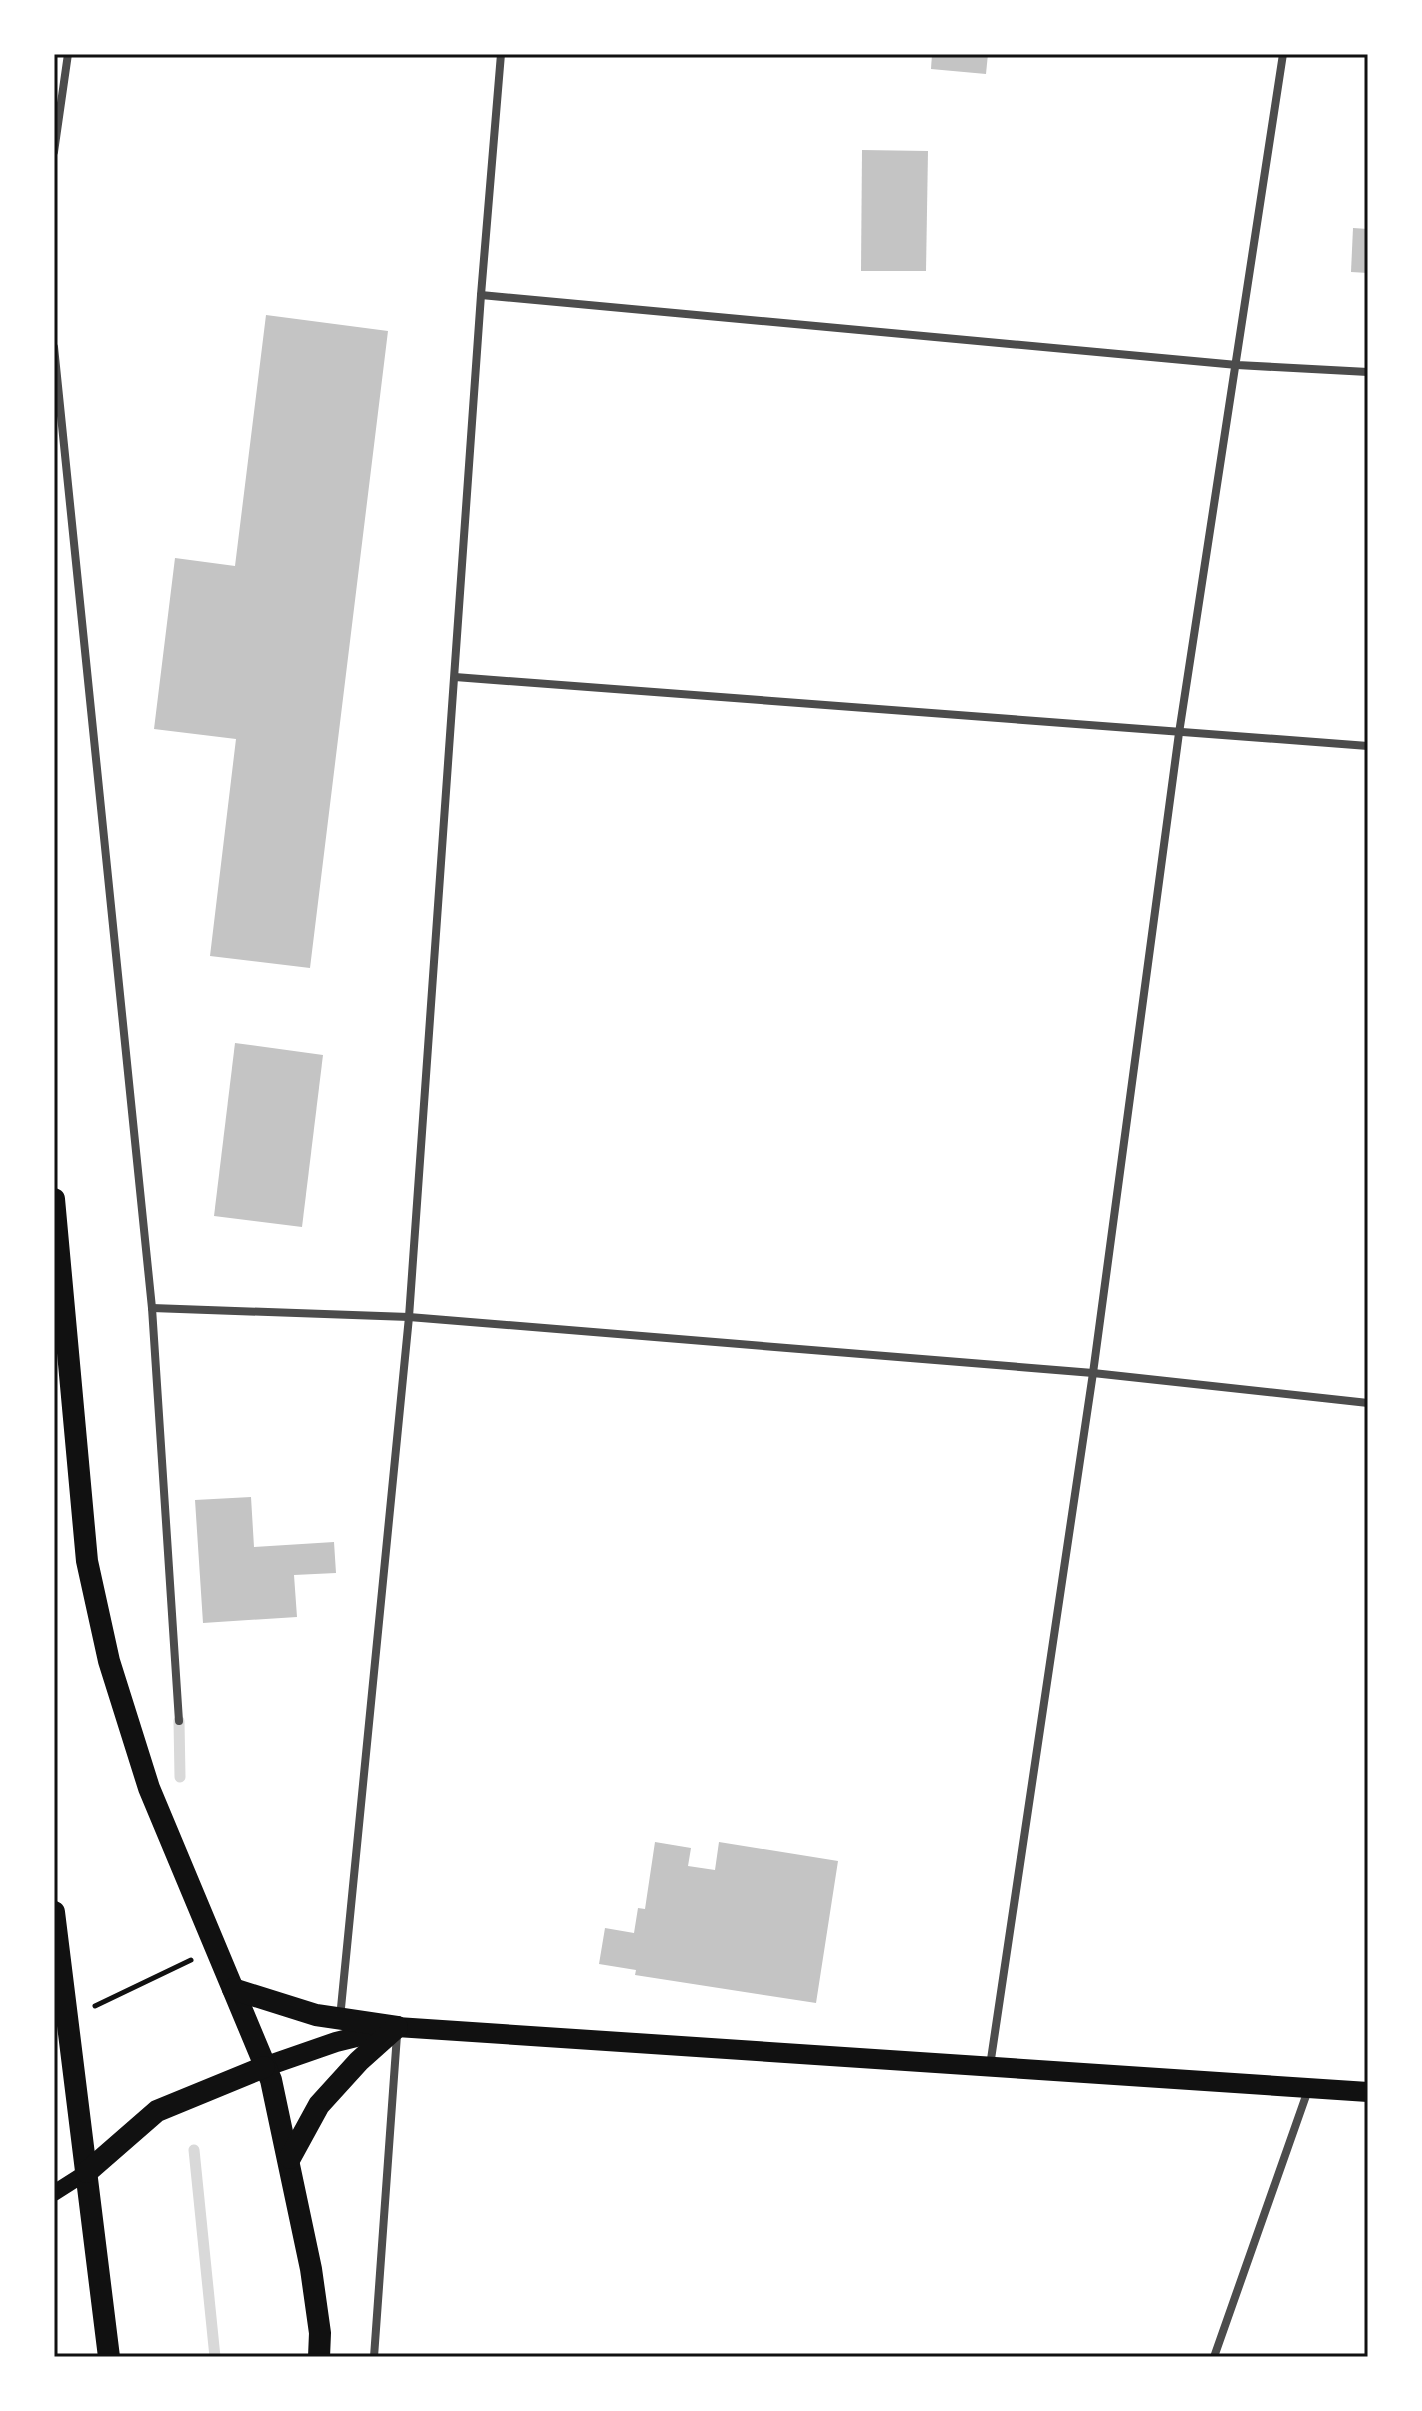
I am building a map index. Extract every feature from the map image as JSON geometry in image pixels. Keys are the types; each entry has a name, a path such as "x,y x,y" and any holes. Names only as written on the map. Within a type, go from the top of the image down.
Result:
{"highway":[{"path":"54,1199 87,1561 109,1661 149,1788 271,2080 290,2158 311,2269 320,2333 319,2357"},
{"path":"54,1912 109,2357"},
{"path":"233,1989 316,2015 397,2027"},
{"path":"290,2158 319,2105 397,2027"},
{"path":"87,2172 157,2111 264,2067"}],"main road":[{"path":"264,2067 336,2042 397,2027 1368,2092"},
{"path":"54,2193 87,2172"}],"street":[{"path":"54,152 68,54"},
{"path":"340,2019 409,1317 481,295 501,54"},
{"path":"990,2067 1093,1373 1179,733 1283,54"},
{"path":"481,295 1237,365 1368,372"},
{"path":"54,347 152,1308 179,1721"},
{"path":"455,677 1368,746"},
{"path":"152,1308 409,1317 1093,1373 1368,1403"},
{"path":"374,2357 397,2027"},
{"path":"1214,2357 1309,2088"}],"building":[{"path":"932,54 988,54 986,74 931,69"},
{"path":"862,150 928,151 926,271 861,271"},
{"path":"1353,228 1368,229 1368,273 1351,272"},
{"path":"266,315 388,331 310,968 210,956 236,739 154,729 175,558 235,566"},
{"path":"235,1043 323,1055 302,1227 214,1216"},
{"path":"251,1497 254,1547 334,1542 336,1573 294,1575 297,1617 203,1623 195,1500"},
{"path":"655,1842 691,1848 688,1866 715,1870 719,1842 838,1861 816,2003 635,1975 636,1970 599,1964 605,1928 634,1933 638,1908 645,1909"}],"waterway":[{"path":"179,1721 180,1777"},
{"path":"194,2150 215,2357"}]}
